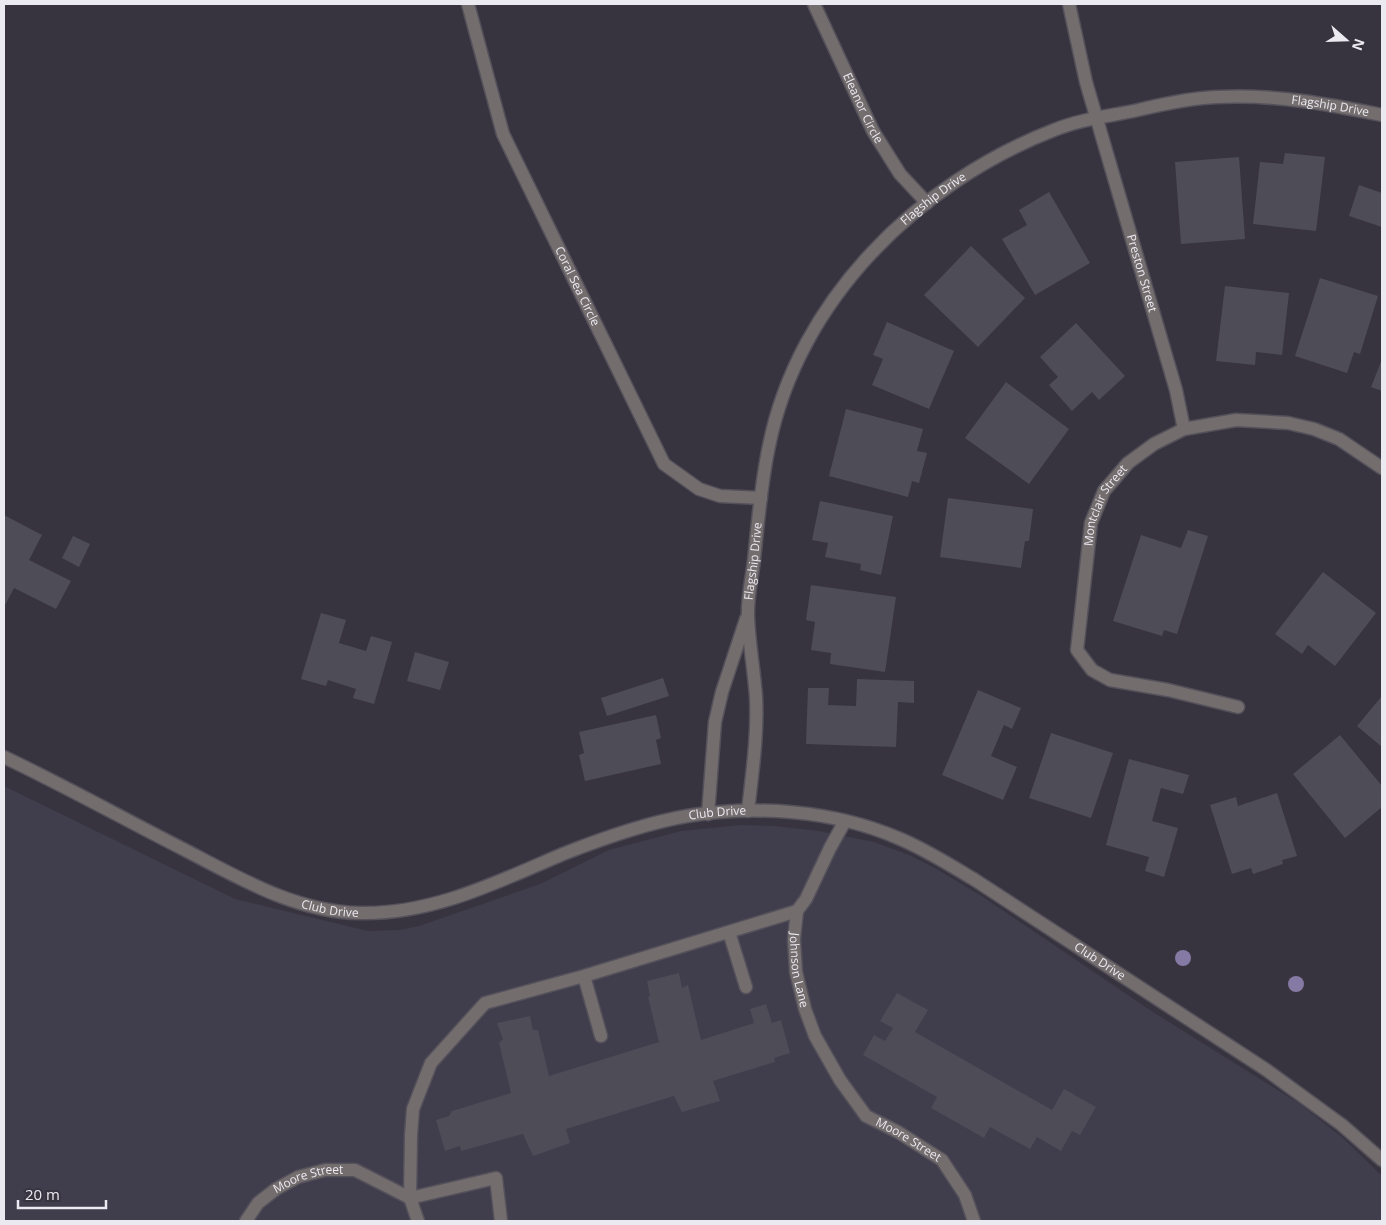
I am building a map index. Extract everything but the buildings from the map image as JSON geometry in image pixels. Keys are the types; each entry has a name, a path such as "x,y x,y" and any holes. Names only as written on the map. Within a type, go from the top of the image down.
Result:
{"street":[{"name":"Coral Sea Circle","path":"468,4 503,134 664,464 699,489 720,496 761,498"},
{"name":"Eleanor Circle","path":"814,4 873,131 900,174 926,203"},
{"path":"1069,4 1086,82 1096,117"},
{"name":"Flagship Drive","path":"748,811 756,721 756,698 748,614 769,444 780,404 794,367 811,334 836,296 862,263 926,203 976,168 1033,138 1058,128 1096,117 1157,105 1217,97 1287,100 1334,105 1382,115"},
{"name":"Preston Street","path":"1096,117 1176,390 1184,428"},
{"name":"Montclair Street","path":"1238,707 1168,690 1110,680 1092,670 1077,650 1091,523 1104,491 1128,463 1154,444 1184,428 1236,420 1288,423 1314,429 1339,438 1382,468"},
{"name":"Flagship Drive","path":"708,814 715,722 722,692 748,614"},
{"name":"Club Drive","path":"4,757 260,888 324,910 357,914 386,913 424,908 469,893 564,854 637,828 667,820 748,811 807,814 845,821 896,837 930,853 976,880 1265,1069 1342,1125 1382,1160"},
{"name":"Johnson Lane","path":"845,821 806,899 797,912 794,939 796,972 805,1009 815,1036 840,1080 866,1116"},
{"path":"418,1221 410,1198 410,1135 413,1109 431,1063 485,1003 584,976 797,912"},
{"path":"729,932 746,987"},
{"path":"584,976 601,1036"},
{"name":"Moore Street","path":"866,1116 898,1132 942,1160 965,1194 974,1221"},
{"name":"Moore Street","path":"246,1221 258,1203 276,1189 298,1177 325,1170 355,1170 410,1198"},
{"path":"410,1198 496,1178 501,1221"}],"shaded area":[{"path":"4,786 235,899 368,931 400,930 419,926 540,884 609,850 681,831 741,825 775,826 819,831 874,842 909,855 935,868 983,897 1153,1012 1300,1104 1343,1138 1382,1176 1382,1221 4,1221"}]}
